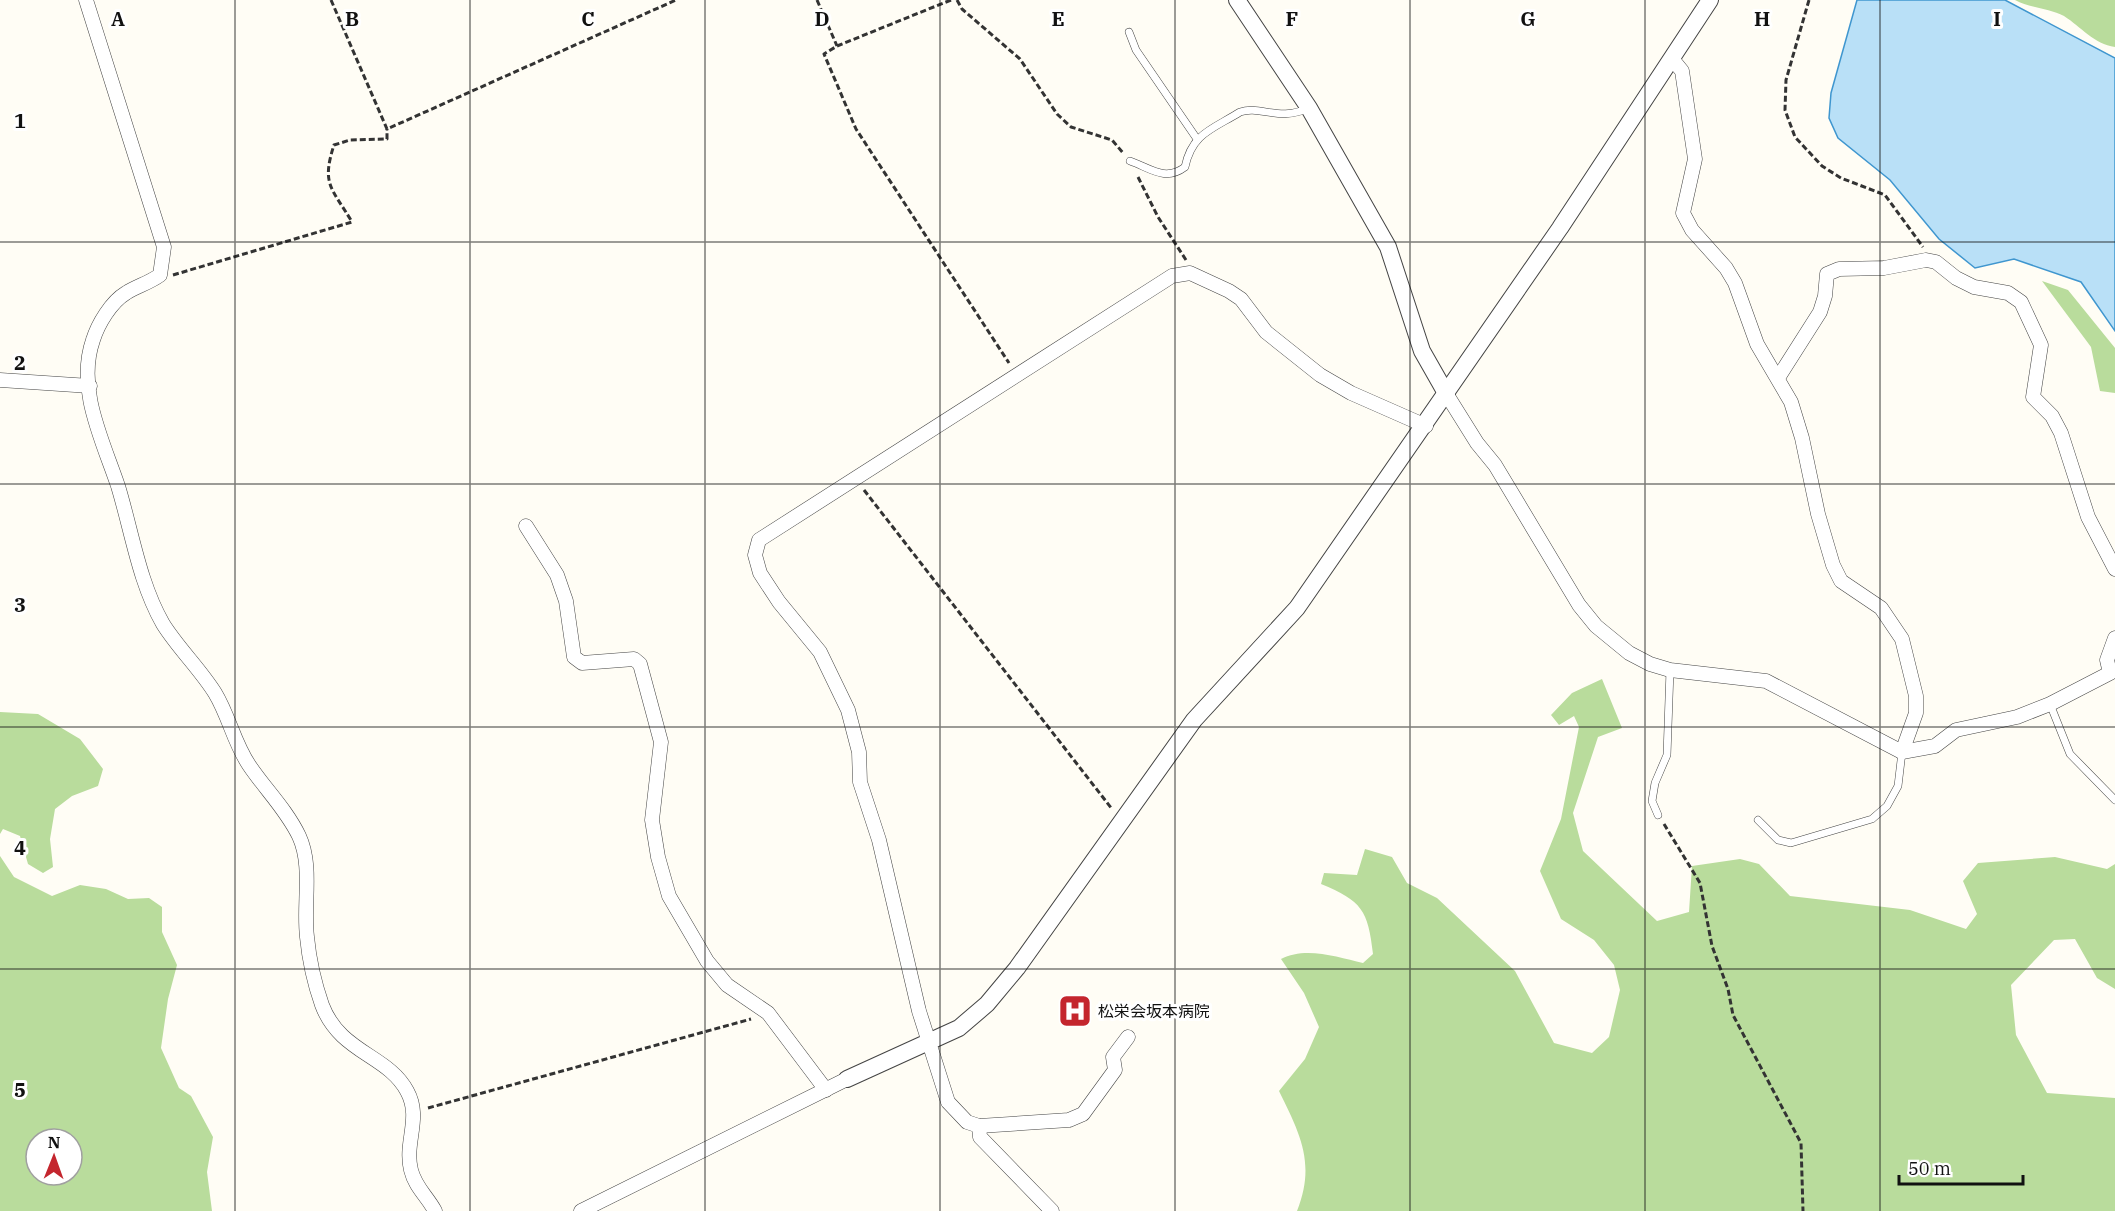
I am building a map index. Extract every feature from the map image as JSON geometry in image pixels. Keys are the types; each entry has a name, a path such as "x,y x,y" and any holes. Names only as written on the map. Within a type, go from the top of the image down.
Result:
{"street":[{"path":"86,0 164,247 160,275 124,294 105,315 92,341 90,386 96,429 118,486 145,582 163,623 213,690 227,714 240,751 286,813 300,839 305,860 307,936 321,1004 332,1026 348,1042 398,1077 408,1093 414,1111 408,1151 411,1169 417,1186 435,1211"},
{"path":"1237,0 1309,108 1388,247 1422,351 1447,395 1477,443 1495,465 1579,605 1596,626 1629,653 1650,664 1670,670 1766,681 1902,752 1935,746 1956,730 2017,717 2050,705 2113,676 2107,660 2115,638"},
{"path":"581,1211 826,1089 959,1028 987,1004 1017,968 1194,720 1297,608 1426,426 1673,60 1702,4"},
{"path":"1673,60 1682,71 1695,159 1683,213 1692,230 1726,268 1735,283 1757,344 1791,402 1802,438 1818,514 1833,565 1841,581 1881,608 1902,639 1916,696 1916,713 1902,752"},
{"path":"1778,378 1820,312 1825,296 1827,273 1839,269 1884,268 1926,260 1936,262 1956,278 1974,287 2008,293 2021,302 2041,345 2033,397 2052,416 2061,433 2088,517 2115,569"},
{"path":"1128,1037 1113,1057 1115,1070 1083,1114 1069,1120 979,1126 967,1122 948,1102 900,936 879,840 860,782 859,752 848,710 820,652 778,602 760,573 756,555 759,540 1172,276 1190,273 1241,299 1266,332 1320,375 1351,393 1426,426"},
{"path":"0,380 90,386"},
{"path":"526,526 557,575 566,601 574,657 582,663 634,659 640,664 661,742 652,820 658,857 669,896 708,961 727,985 768,1013 826,1089"},
{"path":"979,1126 980,1137 1052,1211"}],"lane":[{"path":"1129,32 1136,50 1197,139"},
{"path":"1130,161 1152,172 1178,172 1185,167 1190,148 1197,139 1248,110 1285,115 1309,108"},
{"path":"1658,815 1652,801 1655,783 1667,755 1670,670"},
{"path":"2050,705 2070,754 2115,800"},
{"path":"1758,820 1778,840 1791,843 1872,819 1887,806 1898,786 1902,752"}],"path":[{"path":"160,275 177,274 352,222 329,183 326,169 334,145 350,140 387,139 387,129 331,0"},
{"path":"387,129 676,0"},
{"path":"817,0 837,46"},
{"path":"951,0 837,46 824,54 856,129 1016,375"},
{"path":"957,0 963,9 1020,59 1057,114 1071,127 1112,140 1130,161 1158,217 1187,262 1190,273"},
{"path":"1809,0 1786,80 1785,110 1795,137 1822,166 1841,178 1886,195 1925,251 1926,260"},
{"path":"856,479 1112,810 1125,817"},
{"path":"1658,815 1700,883 1712,946 1728,989 1733,1015 1801,1143 1803,1211"},
{"path":"414,1111 768,1013"}],"green space":[{"path":"2015,0 2115,0 2115,47 2094,39 2064,16"},
{"path":"2042,281 2068,290 2115,348 2115,393 2100,391 2091,347"},
{"path":"1602,679 1622,728 1598,737 1573,813 1583,851 1657,921 1689,912 1692,866 1740,859 1759,864 1790,896 1910,910 1966,929 1977,914 1963,881 1978,863 2055,857 2107,869 2115,864 2115,989 2097,978 2075,939 2054,940 2011,985 2016,1035 2047,1093 2115,1098 2115,1211 1297,1211 1303,1194 1305,1178 1303,1149 1279,1091 1305,1059 1319,1027 1304,993 1281,959 1300,953 1311,953 1363,963 1373,954 1369,927 1361,909 1346,896 1321,884 1324,873 1357,875 1365,849 1392,857 1407,883 1437,898 1515,971 1554,1043 1592,1053 1609,1037 1620,990 1614,965 1594,940 1561,919 1540,871 1561,819 1579,727 1574,716 1559,725 1551,715 1572,693"},
{"path":"0,712 38,714 80,739 103,769 98,786 72,796 55,809 50,839 53,867 43,873 28,864 20,836 3,829 0,834"},
{"path":"0,856 14,877 52,896 80,885 106,889 128,899 149,898 162,907 162,932 177,965 168,999 161,1048 179,1088 191,1096 213,1137 207,1172 212,1211 0,1211"}],"water":[{"path":"1857,0 2005,0 2115,58 2115,331 2081,282 2014,259 1975,268 1939,239 1890,180 1838,138 1829,118 1831,93"}],"place":[{"name":"松栄会坂本病院","path":"1075,1011"}]}
